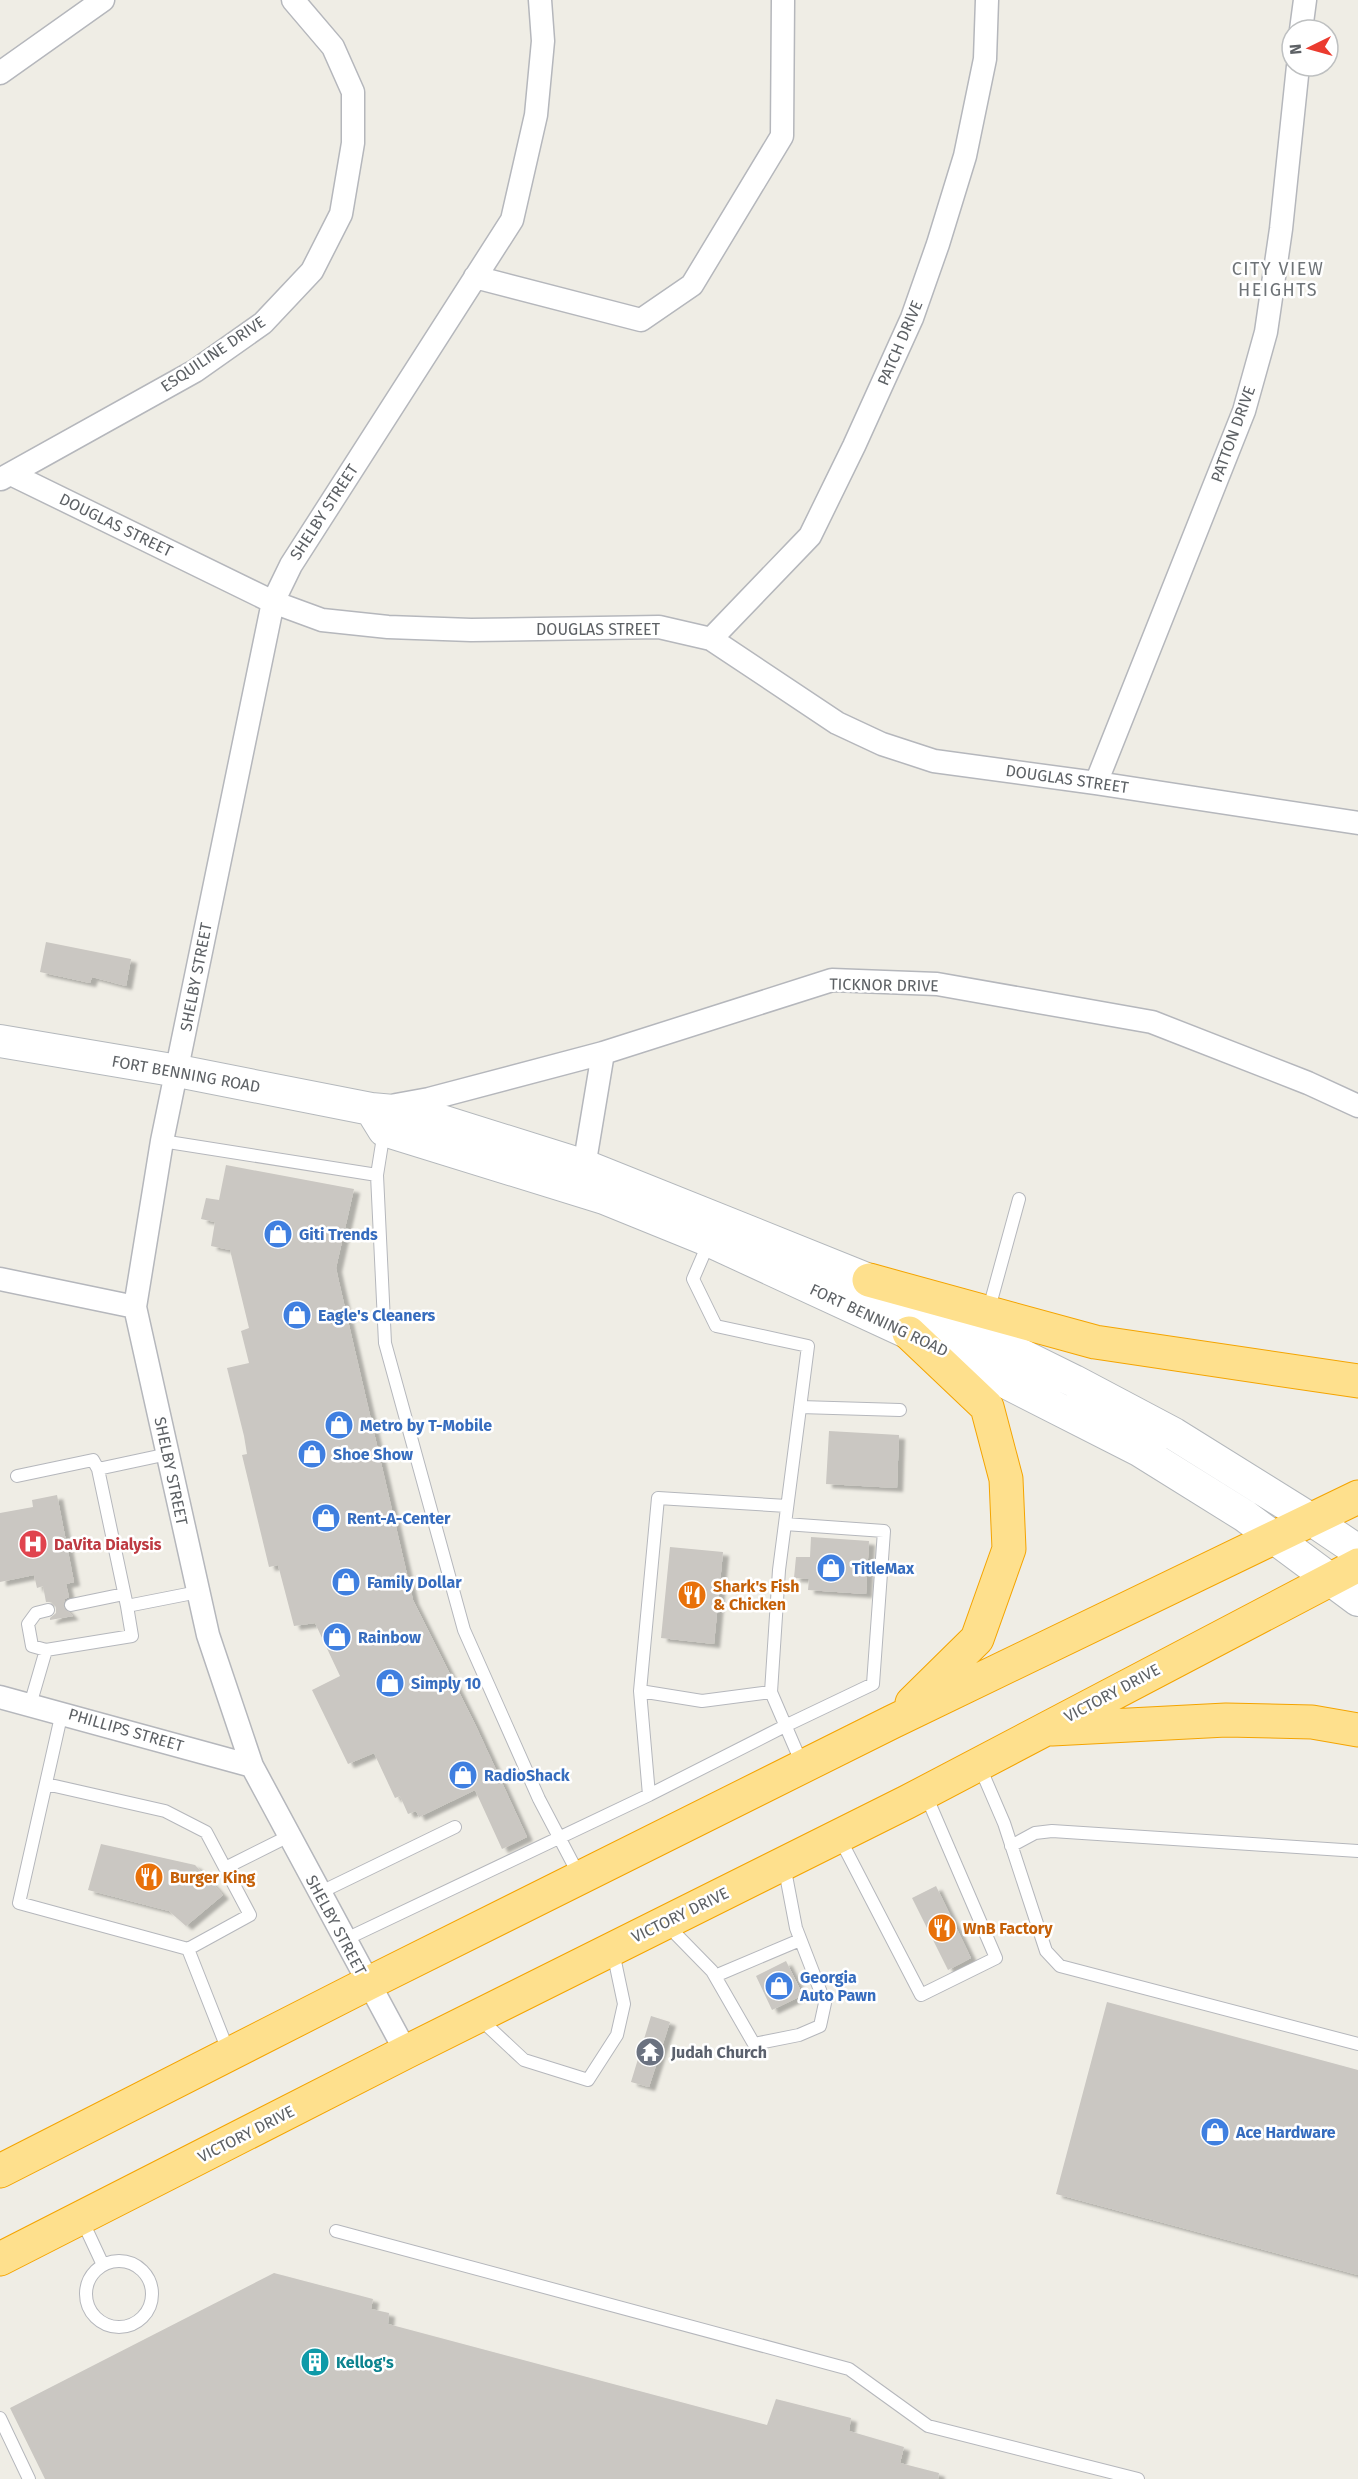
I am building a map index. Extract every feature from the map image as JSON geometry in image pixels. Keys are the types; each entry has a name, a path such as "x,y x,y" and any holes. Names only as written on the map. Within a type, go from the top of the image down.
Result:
{"highway":[{"path":"869,1280 1095,1342 1358,1381"},
{"path":"892,1722 977,1639 1009,1550 1006,1479 987,1407 909,1333"},
{"path":"0,2171 367,1984 892,1722 1358,1497"},
{"name":"VICTORY DRIVE","path":"0,2259 477,2016 839,1836 1344,1572"},
{"path":"1041,1730 1226,1720 1312,1722 1358,1730"}],"street":[{"path":"0,74 103,0"},
{"name":"ESQUILINE DRIVE","path":"6,477 195,371 263,323 312,271 341,214 353,143 353,92 333,47 293,0"},
{"name":"SHELBY STREET","path":"406,2052 367,1984 252,1766 208,1635 135,1307 162,1141 273,602 291,564 512,220 536,115 543,41 540,0"},
{"path":"475,277 640,320 692,285 782,136 783,0"},
{"name":"PATCH DRIVE","path":"711,639 810,536 855,446 912,318 965,156 985,59 987,0"},
{"path":"1303,18 1305,0"},
{"name":"PATTON DRIVE","path":"1096,783 1244,411 1266,332 1281,229 1297,78"},
{"name":"DOUGLAS STREET","path":"6,477 273,602 322,620 388,627 471,630 659,627 711,639 837,723 882,744 934,761 1358,823"},
{"name":"TICKNOR DRIVE","path":"378,1120 429,1099 603,1053 832,981 937,984 1152,1022 1308,1083 1358,1106"},
{"name":"FORT BENNING ROAD","path":"0,1041 178,1071 378,1120 416,1113 583,1178 869,1280 1074,1381 1174,1434 1358,1551"},
{"path":"583,1178 603,1053"},
{"name":"FORT BENNING ROAD","path":"583,1178 604,1198 710,1241 909,1333 1139,1450 1276,1538 1344,1572 1358,1600"},
{"path":"0,1279 135,1307"},
{"name":"PHILLIPS STREET","path":"0,1697 62,1712 252,1766"}],"lane":[{"path":"378,1120 377,1175 385,1343 464,1630 539,1799 580,1877"},
{"path":"162,1141 377,1175"},
{"path":"987,1313 1019,1199"},
{"path":"710,1241 693,1279 716,1326 808,1347 779,1570 771,1692 802,1767"},
{"path":"800,1407 900,1410"},
{"path":"98,1469 168,1454"},
{"path":"17,1476 93,1460 98,1469 132,1636 46,1650 32,1646 28,1624 36,1614 48,1610"},
{"path":"650,1795 640,1691 658,1498 787,1506"},
{"path":"344,1940 650,1795 873,1684 884,1531 785,1524"},
{"path":"71,1605 198,1592"},
{"path":"30,1705 46,1650"},
{"path":"640,1691 702,1701 771,1692"},
{"path":"46,1784 165,1811 206,1832 250,1915 188,1949 19,1903 62,1712"},
{"path":"978,1764 1004,1823 1046,1951 1060,1966 1358,2044"},
{"path":"839,1836 921,1995 996,1958 925,1792"},
{"path":"319,1893 455,1827"},
{"path":"1011,1846 1035,1833 1052,1831 1358,1851"},
{"path":"225,1868 289,1836"},
{"path":"665,1923 714,1976 754,2044 799,2035 820,2026 825,2002 796,1928 784,1863"},
{"path":"714,1976 800,1940"},
{"path":"188,1949 230,2054"},
{"path":"477,2016 524,2060 588,2080 617,2036 624,2004 613,1949"},
{"path":"81,2218 103,2265"},
{"path":"336,2231 849,2369 928,2426 1138,2479"},
{"path":"119,2260 129,2262 147,2276 152,2296 144,2316 135,2323 125,2327 103,2324 88,2308 86,2286 91,2276 103,2265 119,2260"},
{"path":"0,2418 29,2479"}],"building":[{"path":"46,942 131,959 126,986 92,977 90,983 40,972"},
{"path":"226,1165 354,1189 336,1268 339,1282 413,1600 475,1724 527,1837 502,1849 475,1790 419,1817 416,1811 408,1814 400,1796 395,1798 374,1753 348,1764 312,1690 340,1676 315,1623 294,1626 278,1565 269,1567 242,1455 247,1454 244,1436 227,1368 249,1363 241,1331 249,1328 230,1250 211,1246 215,1222 201,1219 206,1198 219,1200"},
{"path":"829,1431 899,1435 897,1488 826,1484"},
{"name":"DaVita Dialysis","path":"57,1495 74,1582 66,1584 69,1597 65,1599 63,1606 73,1616 50,1620 56,1613 56,1607 51,1602 46,1602 43,1586 37,1588 34,1575 0,1582 0,1513 33,1507 32,1500"},
{"name":"TitleMax","path":"811,1537 869,1541 866,1594 808,1590 809,1579 794,1578 796,1557 810,1557"},
{"name":"Shark's Fish & Chicken","path":"670,1547 723,1552 714,1644 661,1638"},
{"name":"Burger King","path":"101,1844 195,1865 223,1895 186,1926 169,1911 88,1890"},
{"name":"WnB Factory","path":"936,1886 971,1958 948,1970 912,1898"},
{"name":"Georgia Auto Pawn","path":"786,1961 803,1995 772,2010 756,1976"},
{"name":"Ace Hardware","path":"1107,2002 1358,2070 1358,2275 1056,2194"},
{"name":"Judah Church","path":"651,2016 670,2022 649,2087 631,2082"},
{"name":"Kellog's","path":"274,2273 373,2299 371,2309 389,2313 388,2324 767,2425 776,2399 851,2418 849,2431 904,2447 900,2463 939,2473 938,2479 45,2479 10,2408"}],"place":[{"name":"Giti Trends","path":"278,1234"},
{"name":"Eagle's Cleaners","path":"297,1315"},
{"name":"Metro by T-Mobile","path":"339,1425"},
{"name":"Shoe Show","path":"312,1454"},
{"name":"Rent-A-Center","path":"326,1518"},
{"name":"DaVita Dialysis","path":"33,1544"},
{"name":"TitleMax","path":"831,1568"},
{"name":"Family Dollar","path":"346,1582"},
{"name":"Shark's Fish & Chicken","path":"692,1595"},
{"name":"Rainbow","path":"337,1637"},
{"name":"Simply 10","path":"390,1683"},
{"name":"RadioShack","path":"463,1775"},
{"name":"Burger King","path":"149,1877"},
{"name":"WnB Factory","path":"942,1928"},
{"name":"Georgia Auto Pawn","path":"779,1986"},
{"name":"Judah Church","path":"650,2052"},
{"name":"Ace Hardware","path":"1215,2132"},
{"name":"Kellog's","path":"315,2362"}],"district":[{"name":"CITY VIEW HEIGHTS","path":"1278,279"}]}
